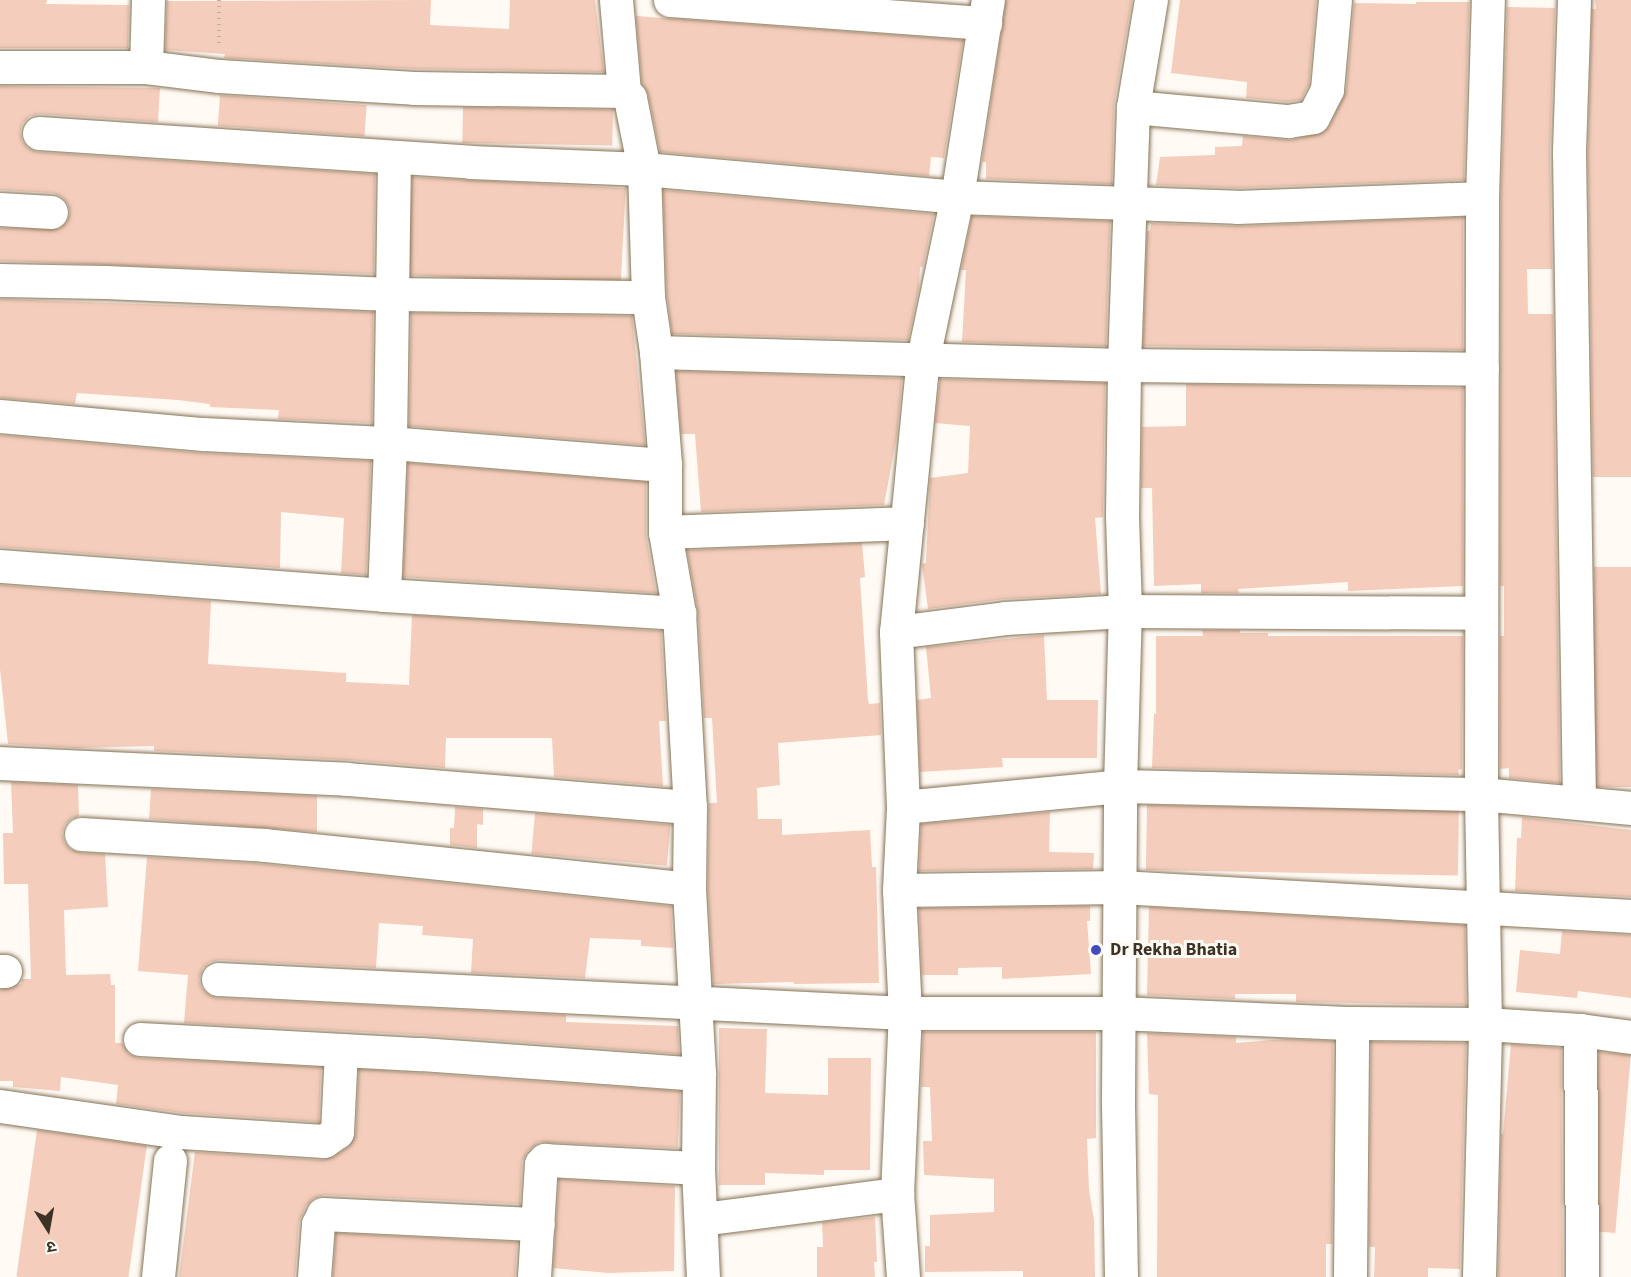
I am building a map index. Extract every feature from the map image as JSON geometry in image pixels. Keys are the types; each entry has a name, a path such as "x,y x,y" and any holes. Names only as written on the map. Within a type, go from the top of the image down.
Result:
{"street":[{"path":"146,67 148,0"},
{"path":"616,0 624,91 630,98 644,169 648,297 656,352 665,465 665,532 679,613 690,807 689,889 699,1074 698,1168 703,1277"},
{"path":"670,0 986,12 957,197 923,358 896,632 903,807 899,890 905,1013 897,1194 903,1277"},
{"path":"1121,1277 1119,1013 1120,786 1125,610 1122,515 1124,365 1133,107 1151,0"},
{"path":"1133,107 1288,121 1313,117 1327,89 1335,0"},
{"path":"1479,1277 1485,1024 1481,794 1482,198 1488,0"},
{"path":"1574,0 1569,152 1579,802"},
{"path":"0,67 146,67 219,76 414,88 624,91"},
{"path":"39,133 394,157 644,169 957,197 1237,207 1482,198"},
{"path":"384,595 390,443 394,157"},
{"path":"0,209 51,212"},
{"path":"0,280 391,294 648,297"},
{"path":"656,352 1124,365 1482,369"},
{"path":"0,416 203,434 390,443 665,465"},
{"path":"665,532 907,523"},
{"path":"0,566 384,595 679,613"},
{"path":"896,632 1005,618 1125,610 1481,614"},
{"path":"0,763 347,779 690,807"},
{"path":"903,807 1120,786 1481,794 1631,808"},
{"path":"81,834 265,845 689,889"},
{"path":"899,890 1120,887 1631,916"},
{"path":"218,979 905,1013 1119,1013 1352,1023 1485,1024 1580,1030 1631,1037"},
{"path":"1350,1277 1352,1023"},
{"path":"1580,1030 1582,1277"},
{"path":"140,1039 699,1074"},
{"path":"0,1106 181,1132 324,1141 332,1138 338,1132 341,1050"},
{"path":"534,1277 541,1164 545,1160 698,1168"},
{"path":"158,1277 170,1161"},
{"path":"702,1219 897,1194"},
{"path":"314,1277 318,1224 323,1214 538,1224"}],"path":[{"path":"219,0 219,76"}],"building":[{"path":"0,0 47,0 46,4 129,5 128,48 0,48"},
{"path":"431,0 430,25 509,29 510,0 595,0 604,72 415,69 224,58 225,54 165,50 167,1"},
{"path":"1006,0 1132,0 1114,104 1112,184 986,179 986,162 982,162"},
{"path":"1180,0 1316,0 1309,84 1301,100 1287,102 1246,98 1247,82 1171,73"},
{"path":"1595,0 1631,0 1631,477 1593,477 1588,152 1592,9 1596,9"},
{"path":"1416,2 1469,2 1464,180 1237,188 1156,185 1160,157 1215,155 1215,147 1242,146 1243,136 1291,140 1324,132 1330,125 1346,91 1354,3 1416,4"},
{"path":"1507,7 1555,8 1550,152 1552,269 1527,269 1528,314 1553,314 1560,783 1509,778 1509,768 1500,769 1500,636 1504,636 1504,586 1500,586 1501,198"},
{"path":"636,16 963,40 944,158 931,157 929,176 660,152 648,94 642,83"},
{"path":"0,86 160,88 158,122 40,114 30,116 23,123 20,132 22,141 28,148 37,152 375,174 374,274 0,261 0,228 59,229 67,222 70,213 68,204 62,197 53,193 0,190"},
{"path":"220,95 367,105 364,136 218,126"},
{"path":"463,107 613,110 612,146 462,143"},
{"path":"412,177 626,188 621,286 407,275"},
{"path":"663,190 934,214 923,267 920,267 919,288 908,340 672,334 667,295"},
{"path":"972,216 1110,221 1106,346 962,342 966,270 961,270"},
{"path":"1463,217 1463,350 1143,346 1147,231 1150,231 1151,223 1238,226"},
{"path":"0,299 373,312 372,423 278,419 279,410 210,407 210,404 178,400 77,393 75,404 0,398"},
{"path":"411,313 632,316 645,445 409,426"},
{"path":"676,371 902,378 897,435 884,505 701,512 695,434 681,434"},
{"path":"940,379 1105,383 1103,517 1095,518 1101,594 1004,599 928,609 922,564 926,563 930,478 968,473 970,426 935,423"},
{"path":"1186,384 1463,388 1463,586 1348,591 1348,582 1238,589 1239,593 1201,593 1201,584 1154,586 1152,488 1141,488 1142,427 1186,426"},
{"path":"0,435 201,453 371,461 366,575 341,573 344,518 281,512 280,568 0,547"},
{"path":"408,463 646,482 646,535 656,593 403,577"},
{"path":"862,543 865,577 860,578 868,700 869,704 880,703 881,735 778,743 780,785 757,788 758,819 782,819 782,835 870,830 872,867 876,867 879,983 713,984 708,889 709,803 717,803 712,718 704,718 698,612 687,550"},
{"path":"1594,567 1631,567 1631,787 1594,787"},
{"path":"0,585 211,601 208,664 346,673 346,682 409,685 412,615 661,631 666,721 659,721 663,786 554,777 552,738 446,738 445,768 349,760 154,751 154,746 77,748 8,744 0,669"},
{"path":"1202,630 1240,630 1240,633 1268,633 1268,636 1463,636 1462,769 1458,770 1459,775 1152,768 1154,714 1156,714 1156,636 1203,636"},
{"path":"1044,635 1047,700 1098,700 1097,758 1002,758 1003,767 920,772 917,700 931,698 926,647"},
{"path":"11,782 78,785 79,816 65,824 62,833 64,842 70,849 81,853 105,854 108,907 64,910 66,975 110,974 111,985 115,985 115,1043 122,1043 129,1054 139,1058 321,1067 319,1122 183,1113 116,1104 118,1085 61,1077 60,1091 13,1087 13,1081 0,1081 0,990 21,984 22,979 31,979 28,884 4,884 3,833 13,833"},
{"path":"151,789 317,796 317,832 149,819"},
{"path":"1147,805 1459,810 1458,875 1146,870"},
{"path":"455,807 483,809 483,825 477,824 477,848 450,845 450,828 454,828"},
{"path":"1050,812 1049,852 1094,853 1093,869 919,871 921,824"},
{"path":"535,813 670,825 667,866 531,854"},
{"path":"1522,817 1631,830 1631,897 1515,891 1517,838 1521,838"},
{"path":"147,857 263,864 671,906 673,948 641,946 641,940 590,938 585,978 471,973 473,939 422,935 423,926 379,923 376,968 219,960 210,962 203,968 199,979 201,987 207,994 217,998 566,1015 566,1022 678,1026 679,1054 422,1035 184,1023 188,975 138,971"},
{"path":"1090,906 1090,921 1087,921 1091,974 1002,979 1002,967 958,968 958,975 922,975 919,908"},
{"path":"1149,907 1465,925 1466,1005 1296,1002 1296,994 1235,994 1235,999 1147,995"},
{"path":"1562,931 1631,935 1631,998 1578,991 1577,998 1516,992 1520,950 1560,954"},
{"path":"719,1028 767,1029 765,1093 828,1095 828,1058 871,1058 870,1170 824,1170 824,1175 765,1173 765,1185 719,1185"},
{"path":"923,1032 1096,1032 1096,1138 1087,1139 1089,1190 1094,1220 1095,1277 1023,1277 1023,1271 925,1272 925,1246 930,1246 930,1215 994,1212 994,1179 924,1175 923,1141 932,1141 930,1087 921,1087"},
{"path":"1147,1033 1236,1037 1236,1043 1286,1039 1333,1041 1332,1244 1326,1244 1326,1277 1157,1277 1158,1095 1149,1094"},
{"path":"1371,1042 1466,1043 1460,1269 1428,1268 1428,1277 1374,1277 1375,1247 1369,1247"},
{"path":"1511,1044 1561,1048 1563,1277 1498,1277 1501,1134 1503,1134"},
{"path":"1599,1052 1631,1055 1615,1233 1583,1230"},
{"path":"359,1069 680,1091 678,1148 539,1142 528,1151 522,1162 520,1204 324,1195 314,1198 306,1206 299,1222 295,1277 179,1277 195,1152 323,1160 335,1156 348,1147 356,1133"},
{"path":"37,1130 147,1145 128,1277 16,1277"},
{"path":"559,1179 675,1186 674,1271 608,1273 553,1268"},
{"path":"875,1217 877,1262 874,1262 875,1277 817,1277 817,1247 823,1247 822,1222"},
{"path":"336,1233 517,1242 515,1277 333,1277"}],"place":[{"name":"Dr Rekha Bhatia","path":"1096,950"}]}
